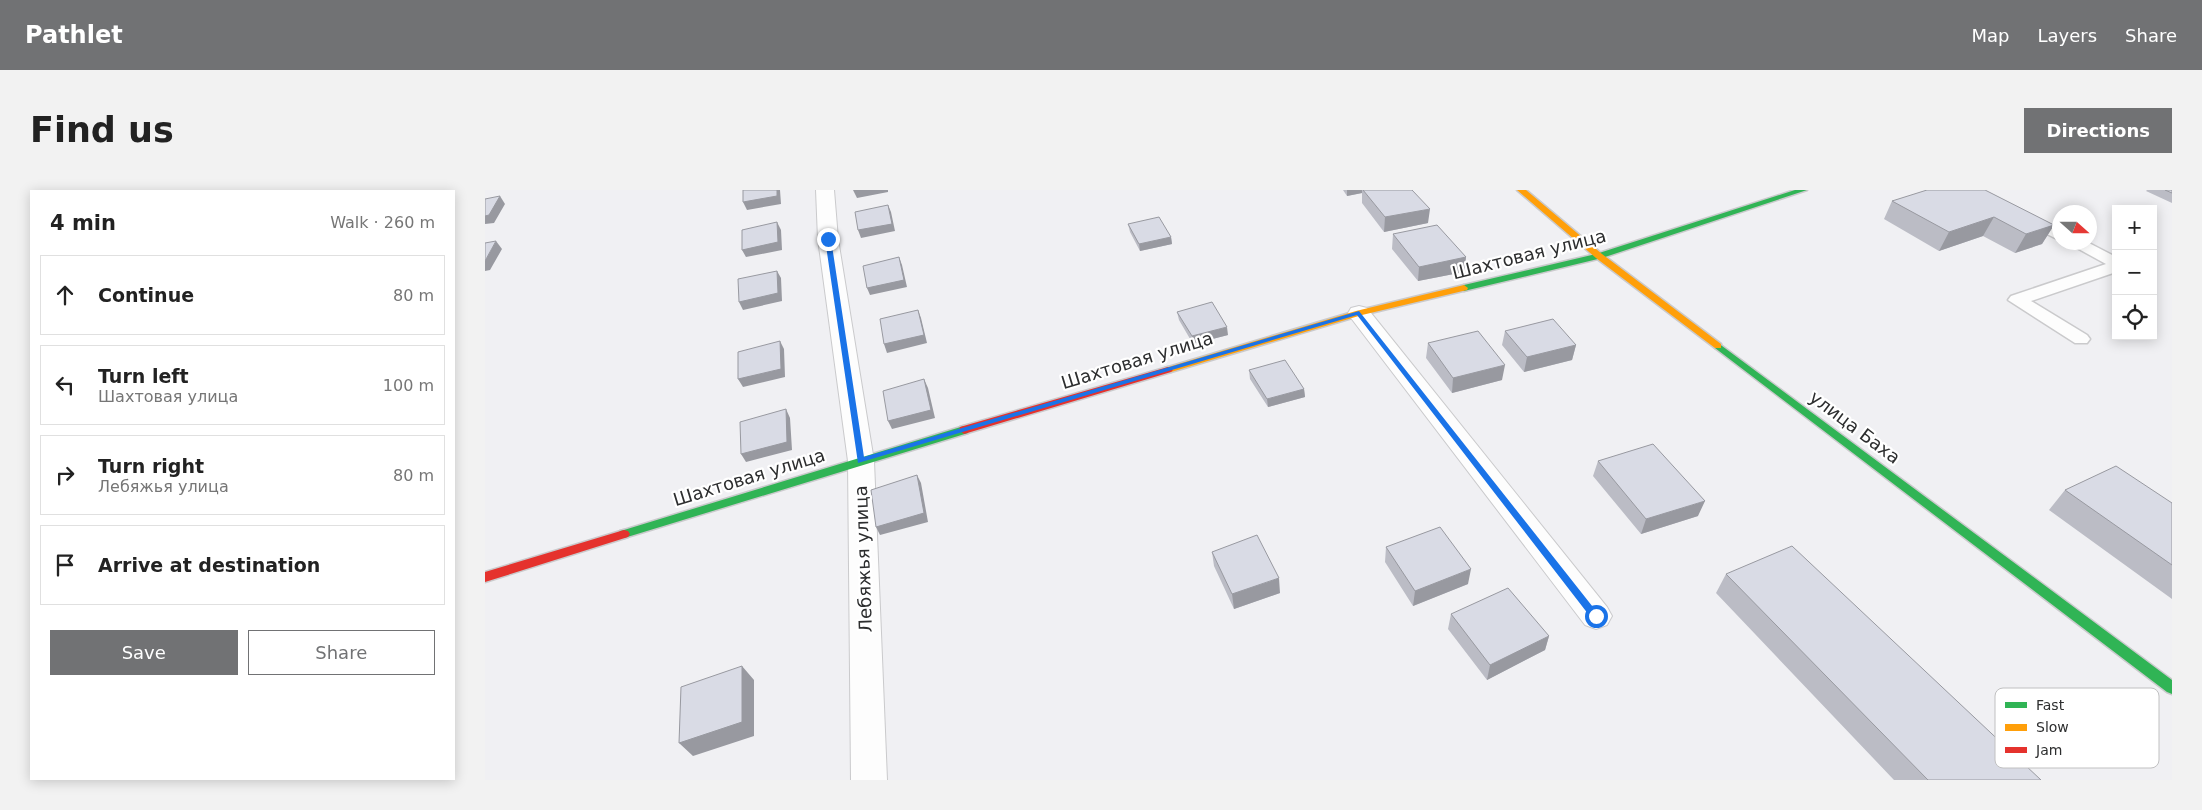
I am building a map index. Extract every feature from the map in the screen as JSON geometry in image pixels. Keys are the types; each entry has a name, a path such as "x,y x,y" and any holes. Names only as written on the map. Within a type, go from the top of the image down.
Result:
{"street":[{"name":"Лебяжья улица","path":"825,190 828,239 861,461 869,780"},
{"name":"улица Баха","path":"1521,190 1599,256 2172,688"},
{"name":"Шахтовая улица","path":"485,577 861,461 1359,313 1599,256 1803,190"},
{"path":"1359,313 1596,616"}],"lane":[{"path":"2006,208 2052,231"},
{"path":"2089,250 2112,263"},
{"path":"2081,339 2017,300 2112,266"}],"building":[{"path":"743,190 777,190 777,196 743,202"},
{"path":"1363,190 1412,190 1430,209 1385,217"},
{"path":"1927,190 1985,190 2052,226 2026,234 1994,217 1949,232 1892,201"},
{"path":"500,196 489,215 485,216 485,199"},
{"path":"888,205 892,224 858,230 855,212"},
{"path":"1159,217 1171,237 1139,244 1128,224"},
{"path":"777,222 778,242 742,250 742,230"},
{"path":"1437,225 1466,257 1419,267 1393,234"},
{"path":"496,241 485,261 485,243"},
{"path":"899,257 904,280 867,288 863,266"},
{"path":"777,271 778,293 739,302 738,279"},
{"path":"1212,302 1227,327 1192,336 1177,312"},
{"path":"918,310 924,335 884,344 880,319"},
{"path":"1553,319 1576,345 1527,357 1505,331"},
{"path":"1478,331 1505,365 1453,378 1428,343"},
{"path":"780,341 781,369 738,379 738,352"},
{"path":"1285,360 1304,389 1267,399 1249,370"},
{"path":"924,379 931,410 888,421 883,391"},
{"path":"786,409 787,442 741,454 740,422"},
{"path":"1653,444 1705,501 1646,519 1598,461"},
{"path":"2116,466 2172,503 2172,565 2065,490"},
{"path":"917,475 924,513 876,527 871,490"},
{"path":"1440,527 1471,569 1415,591 1386,547"},
{"path":"1257,535 1279,578 1232,594 1212,552"},
{"path":"1792,546 1995,737 1995,768 2028,768 2041,780 1928,780 1726,574"},
{"path":"1508,588 1549,636 1490,665 1451,614"},
{"path":"742,666 742,722 679,743 681,687"}],"traffic: fast":[{"path":"1464,288 1599,256 1803,190"},
{"path":"1718,346 2172,688"},
{"path":"624,534 964,430"}],"traffic: slow":[{"path":"1521,190 1599,256 1718,346"},
{"path":"1168,370 1359,313 1464,288"}],"traffic: jam":[{"path":"964,430 1168,370"},
{"path":"485,577 624,534"}],"route":[{"path":"828,239 861,461 1359,313 1596,616"}]}
